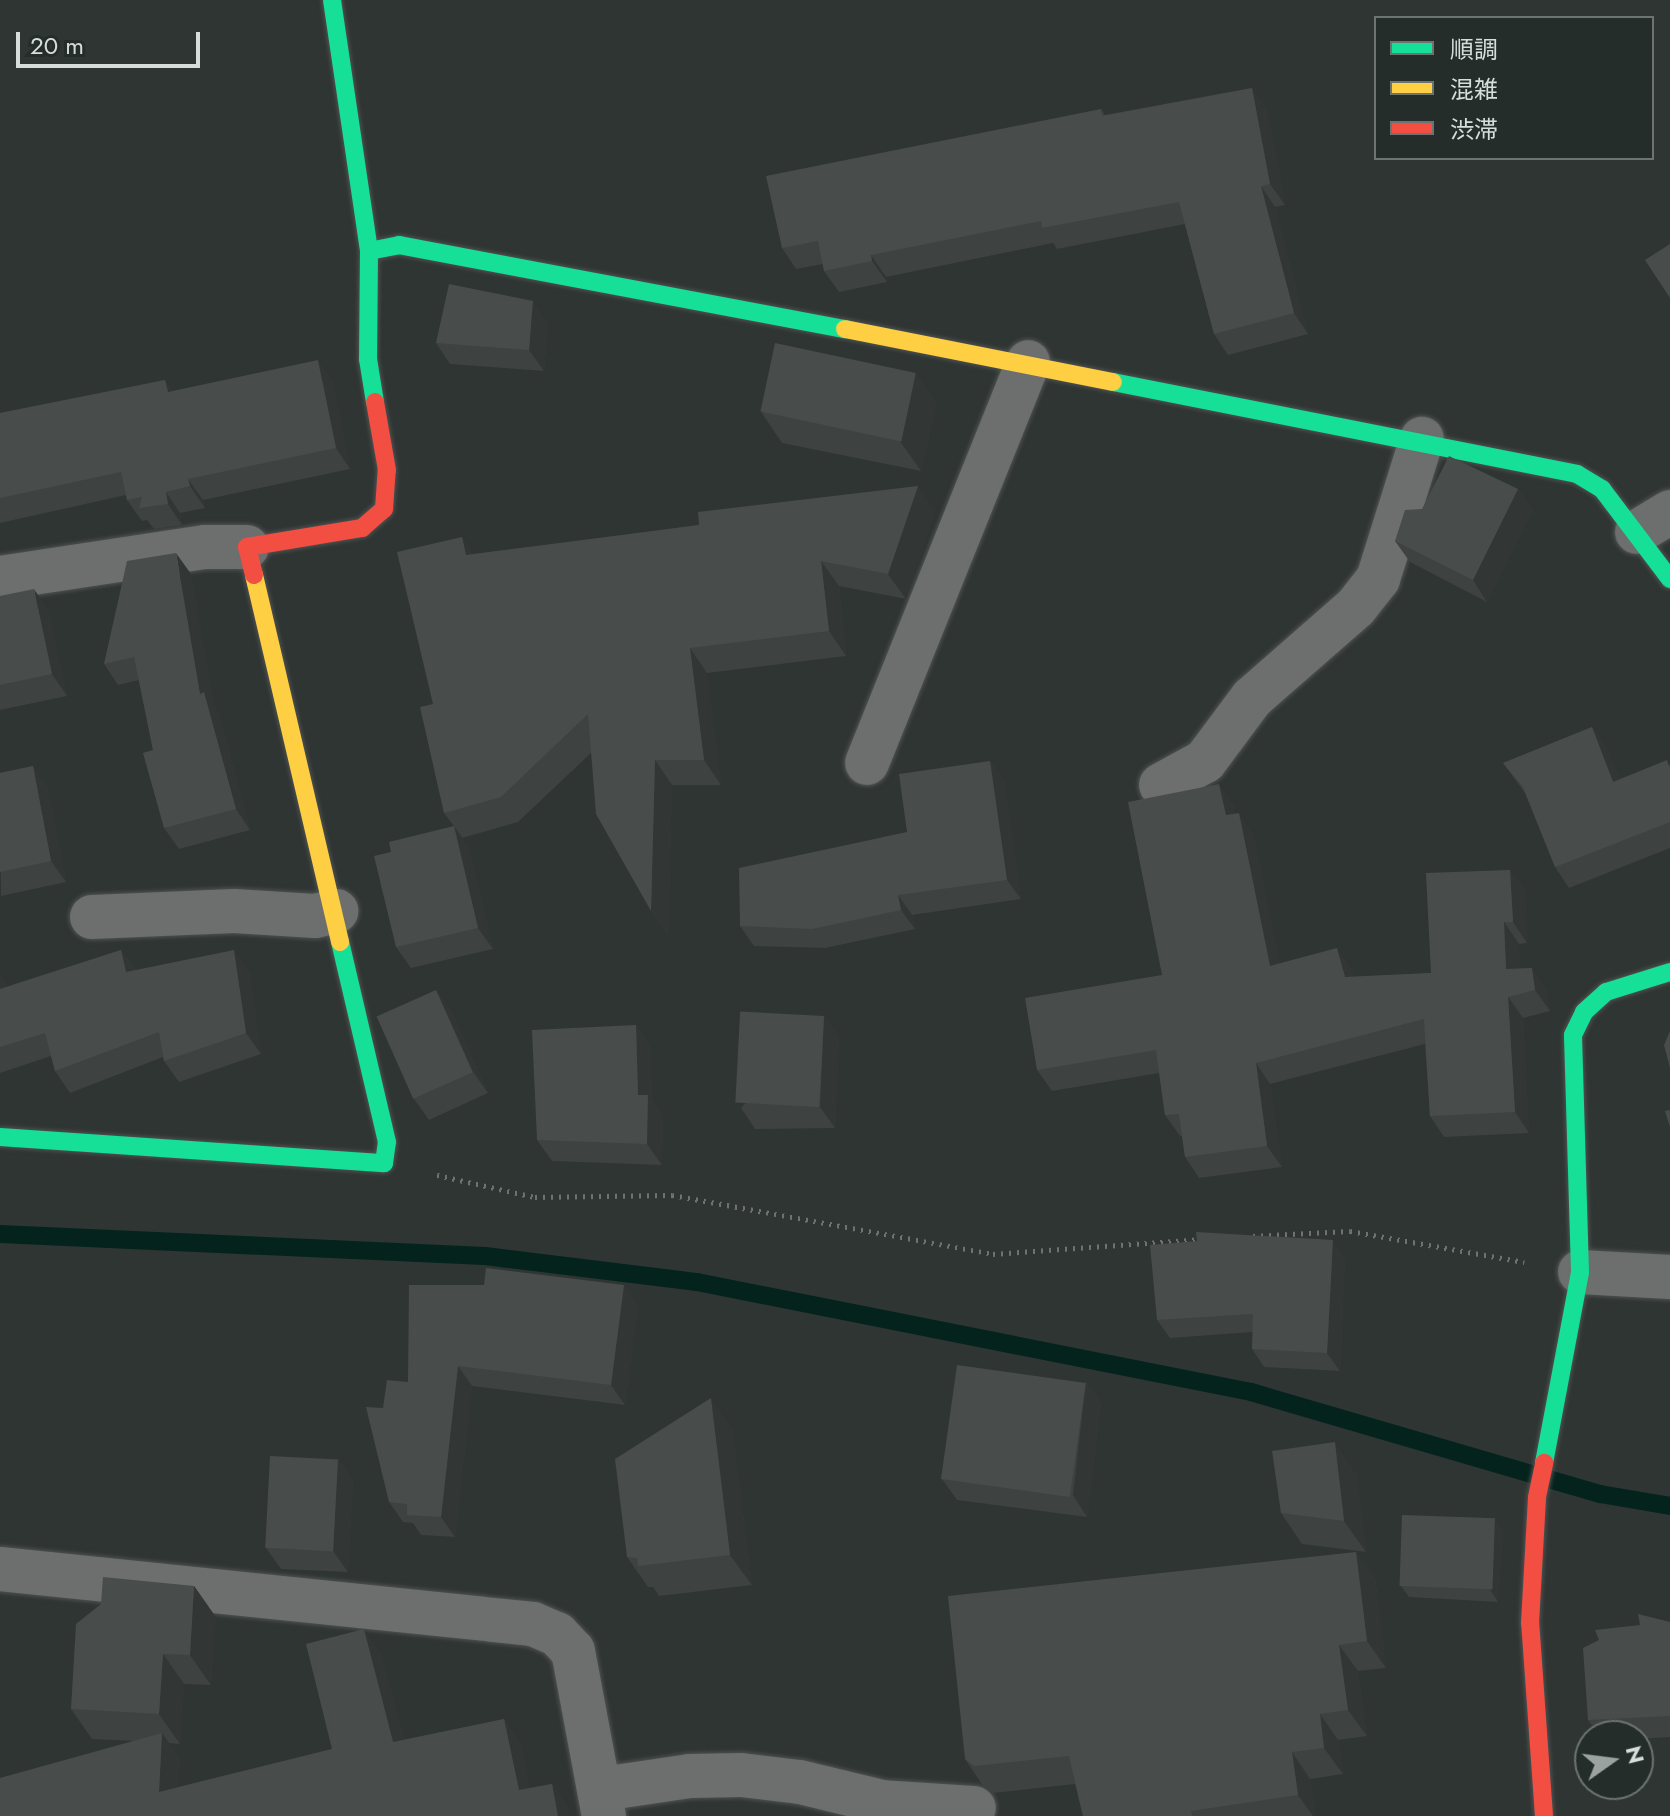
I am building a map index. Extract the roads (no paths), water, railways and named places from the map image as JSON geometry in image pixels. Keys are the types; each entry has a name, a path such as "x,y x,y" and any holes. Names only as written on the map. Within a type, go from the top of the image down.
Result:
{"street":[{"path":"0,578 205,547 247,547 362,528 384,509 387,470 368,359 369,251 332,0"},
{"path":"369,251 399,245 1028,362 1422,439 1577,474 1654,522 1670,579"},
{"path":"867,763 1028,362"},
{"path":"1161,785 1205,761 1252,698 1356,607 1378,579 1422,439"},
{"path":"0,1137 384,1163 387,1142 336,911 247,547"},
{"path":"92,917 234,911 315,916 336,911"},
{"path":"1544,1816 1530,1623 1537,1497 1552,1413 1575,1320 1580,1272 1573,1035 1584,1012 1606,992 1670,972"},
{"path":"1580,1272 1670,1277"},
{"path":"0,1569 533,1624 557,1634 573,1651 603,1803 741,1775 800,1782 882,1802 974,1808"}],"waterway":[{"path":"0,1234 485,1256 697,1282 1251,1392 1600,1494 1670,1506"}]}
